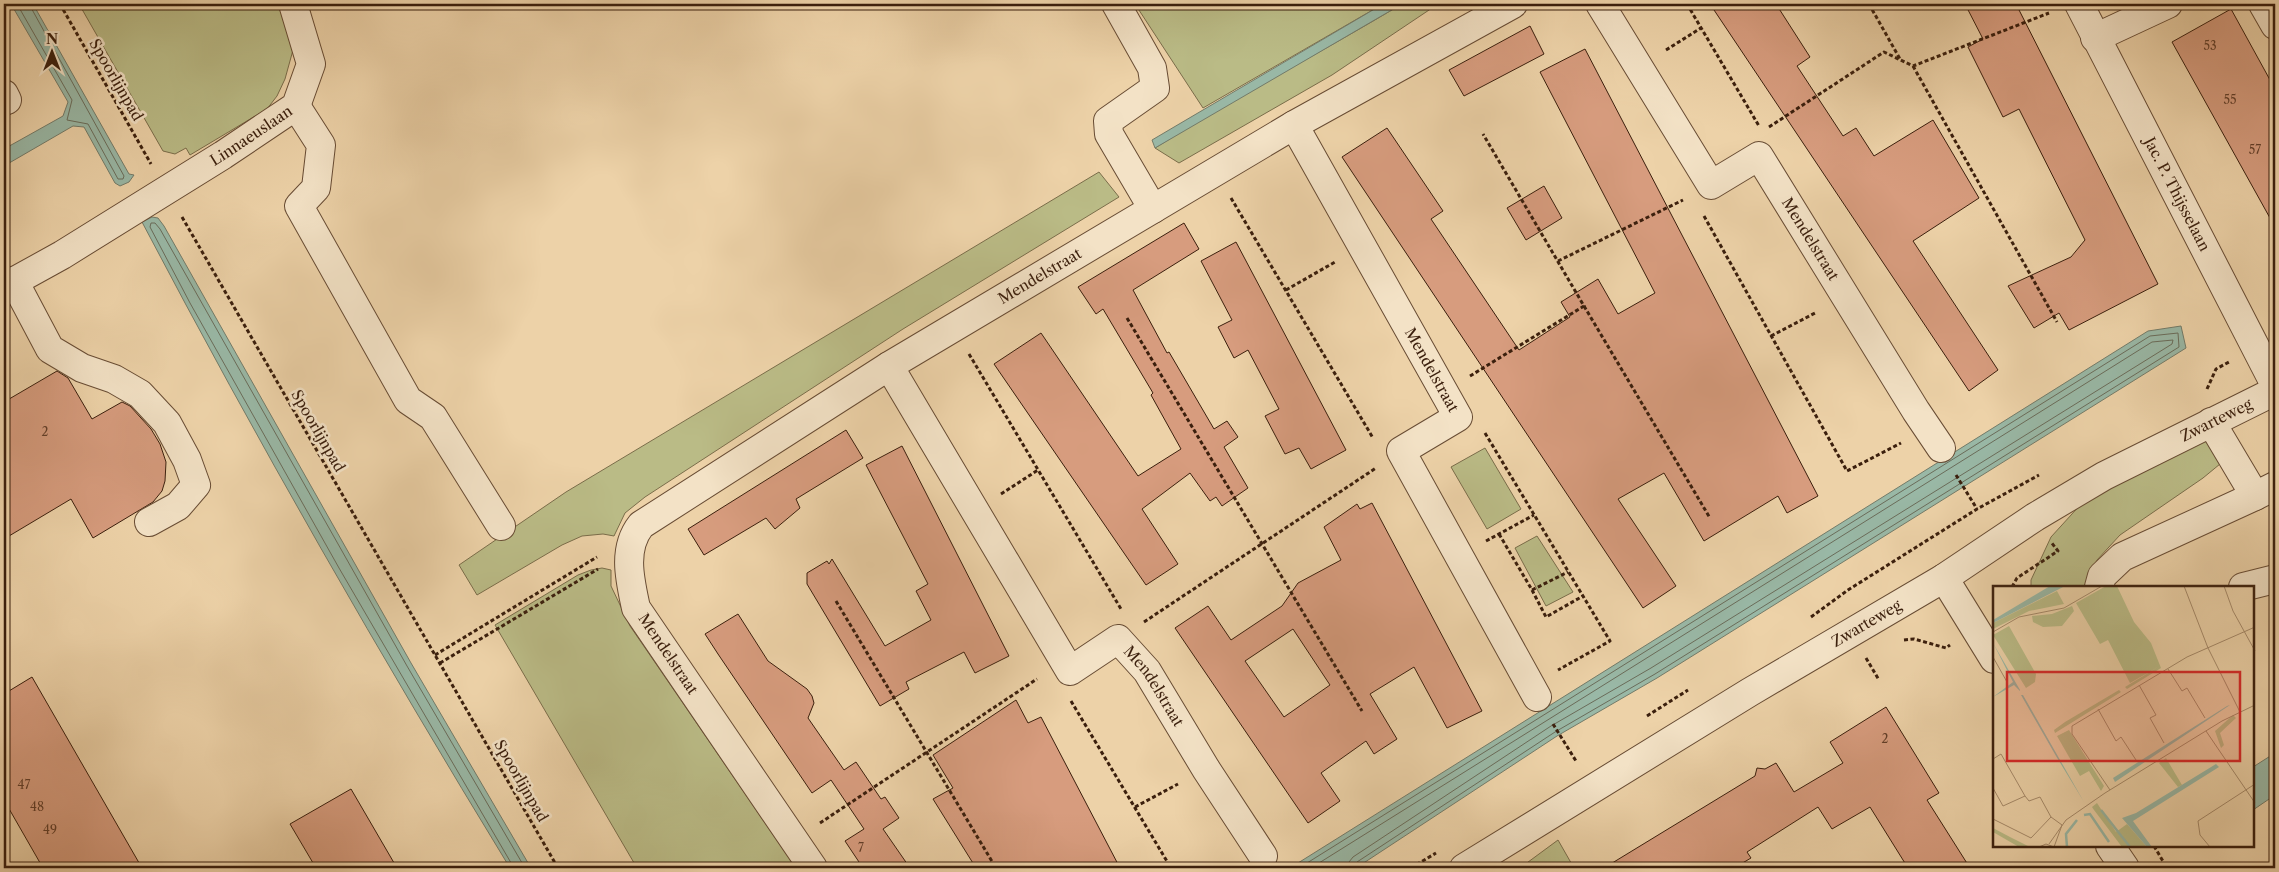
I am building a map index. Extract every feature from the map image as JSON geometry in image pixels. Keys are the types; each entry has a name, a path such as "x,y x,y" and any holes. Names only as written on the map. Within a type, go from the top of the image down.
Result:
{"street":[{"name":"Linnaeuslaan","path":"9,284 62,254 223,155 296,106 311,64 293,4"},
{"path":"1116,4 1152,68 1155,88 1108,121 1109,134 1153,209"},
{"name":"Mendelstraat","path":"813,868 636,608 628,574 631,543 640,525 889,366 1294,125 1513,4"},
{"path":"1600,4 1639,68 1702,190"},
{"path":"2095,38 2168,4"},
{"path":"2263,4 2275,25"},
{"name":"Jac. P. Thijsselaan","path":"2067,7 2095,38 2275,385"},
{"path":"296,106 321,145 316,188 298,206 408,400 433,417 501,526"},
{"name":"Mendelstraat","path":"1294,125 1458,418 1394,456"},
{"name":"Mendelstraat","path":"1702,190 1758,156 1935,439"},
{"path":"9,284 50,349 82,368 114,379 140,394 167,422 187,460 196,485 178,506 149,522"},
{"path":"889,366 974,510 1058,665"},
{"name":"Zwarteweg","path":"1464,868 1750,692 1944,578 2035,517 2104,476 2275,391"},
{"path":"2100,586 2102,576 2122,556 2265,491 2211,422"},
{"path":"1394,456 1459,556 1534,691"},
{"path":"1944,578 1993,658"},
{"path":"2247,586 2275,579"},
{"name":"Mendelstraat","path":"1058,665 1070,671 1126,634 1206,769 1263,856"},
{"path":"2111,847 2125,868"}],"path":[{"name":"Spoorlijnpad","path":"60,4 558,868"},
{"path":"1687,4 1762,131 1884,52 1914,66 2057,322"},
{"path":"1869,4 1900,59"},
{"path":"1914,66 2067,7"},
{"path":"1639,68 1701,28"},
{"path":"1483,134 1710,518"},
{"path":"954,328 1038,470 1126,634 1394,456 1286,290 1216,172"},
{"path":"1558,261 1702,190 1771,336 1847,471 1935,439"},
{"path":"1286,290 1362,247"},
{"path":"1771,336 1845,296"},
{"path":"1444,392 1584,306"},
{"path":"1127,318 1362,711"},
{"path":"1458,418 1479,424 1610,641 1534,691"},
{"path":"974,510 1038,470"},
{"path":"1969,496 1977,509"},
{"path":"1459,556 1534,515"},
{"path":"1499,534 1546,617 1583,596"},
{"path":"435,655 631,543"},
{"path":"440,663 631,543"},
{"path":"1532,590 1568,572"},
{"path":"836,601 925,753 996,868"},
{"path":"1863,654 1879,680"},
{"path":"794,840 1058,665 1135,807 1171,868"},
{"path":"1566,746 1576,761"},
{"path":"1135,807 1206,769"},
{"path":"2155,847 2167,868"}],"green space":[{"path":"79,4 257,4 259,8 267,4 284,4 293,50 285,79 277,96 267,109 190,155 186,148 175,154 163,151"},
{"path":"1135,4 1383,4 1203,108"},
{"path":"1402,4 1438,4 1332,75 1179,163 1155,148 1216,111"},
{"path":"1099,172 1119,197 903,329 645,497 625,513 614,536 603,534 582,536 562,545 477,595 459,565 566,492"},
{"path":"2215,423 2237,450 2203,478 2120,535 2097,560 2084,586 2031,586 2031,580 2051,537 2082,503"},
{"path":"1485,448 1521,509 1487,529 1451,467"},
{"path":"1537,536 1573,592 1546,606 1515,548"},
{"path":"602,568 611,570 611,586 630,626 796,868 637,868 495,625 578,575"},
{"path":"1558,840 1574,868 1520,868"}],"water":[{"path":"11,4 33,4 129,174 134,175 129,182 120,186 115,183 84,127 73,126 4,166 4,149 63,116 68,102"},
{"path":"1383,4 1402,4 1155,148 1152,140"},
{"path":"152,217 158,218 164,226 411,663 531,868 510,868 367,629 230,386 142,222"},
{"path":"2181,326 2186,348 1657,678 1557,736 1356,868 1290,868 2148,331"},
{"path":"2275,753 2275,795 2254,809 2254,766"}],"building":[{"path":"1710,4 1776,4 1810,57 1797,66 1843,136 1856,128 1874,156 1933,120 1979,198 1913,241 1998,370 1969,391"},
{"path":"1965,4 2016,4 2158,284 2069,330 2059,313 2034,328 2008,286 2071,257 2085,240 2019,109 2003,117 1968,47 1983,39"},
{"path":"2231,9 2275,89 2275,227 2172,42"},
{"path":"1530,26 1544,54 1464,96 1449,70"},
{"path":"1585,49 1818,496 1787,513 1778,496 1704,541 1664,473 1618,499 1676,586 1643,608 1342,157 1387,128 1443,211 1431,219 1519,350 1570,317 1561,302 1598,279 1618,314 1655,293 1540,72"},
{"path":"1544,186 1562,218 1526,240 1507,208"},
{"path":"1184,223 1199,249 1133,290 1167,353 1169,352 1214,429 1227,421 1238,437 1224,447 1248,488 1222,506 1216,497 1210,501 1190,473 1142,509 1178,564 1146,585 994,364 1041,333 1138,476 1181,449 1151,395 1153,393 1103,309 1096,314 1078,287"},
{"path":"1236,242 1346,450 1311,469 1299,448 1285,454 1265,416 1279,409 1248,350 1234,358 1218,327 1232,320 1201,261"},
{"path":"57,371 68,378 92,419 122,402 130,406 151,429 160,444 166,462 165,481 162,491 153,502 93,538 71,499 4,539 4,402"},
{"path":"846,430 863,458 796,499 800,508 775,529 766,518 704,555 688,529"},
{"path":"902,446 1009,656 975,673 964,652 906,682 909,689 880,706 807,584 807,573 827,561 829,564 832,559 885,646 931,620 916,591 928,584 866,465"},
{"path":"1372,503 1482,711 1447,728 1414,667 1370,694 1397,739 1374,754 1366,741 1321,773 1340,801 1308,823 1175,628 1208,606 1231,640 1282,606 1298,583 1341,560 1324,527 1357,504 1360,509","holes":["1293,629 1330,685 1284,717 1245,661"]},
{"path":"738,614 768,661 807,689 812,696 814,703 808,718 844,770 856,762 881,799 885,797 899,818 883,829 910,868 863,868 845,841 864,829 831,780 812,793 705,634"},
{"path":"32,677 142,868 43,868 4,800 4,694"},
{"path":"1016,700 1028,723 1041,717 1120,868 976,868 933,799 953,788 933,755"},
{"path":"1886,707 1939,793 1927,800 1970,868 1908,868 1870,807 1832,829 1818,807 1747,852 1751,858 1734,868 1604,868 1755,776 1757,768 1765,769 1776,763 1794,792 1843,763 1830,742"},
{"path":"351,789 397,868 316,868 290,824"}]}
